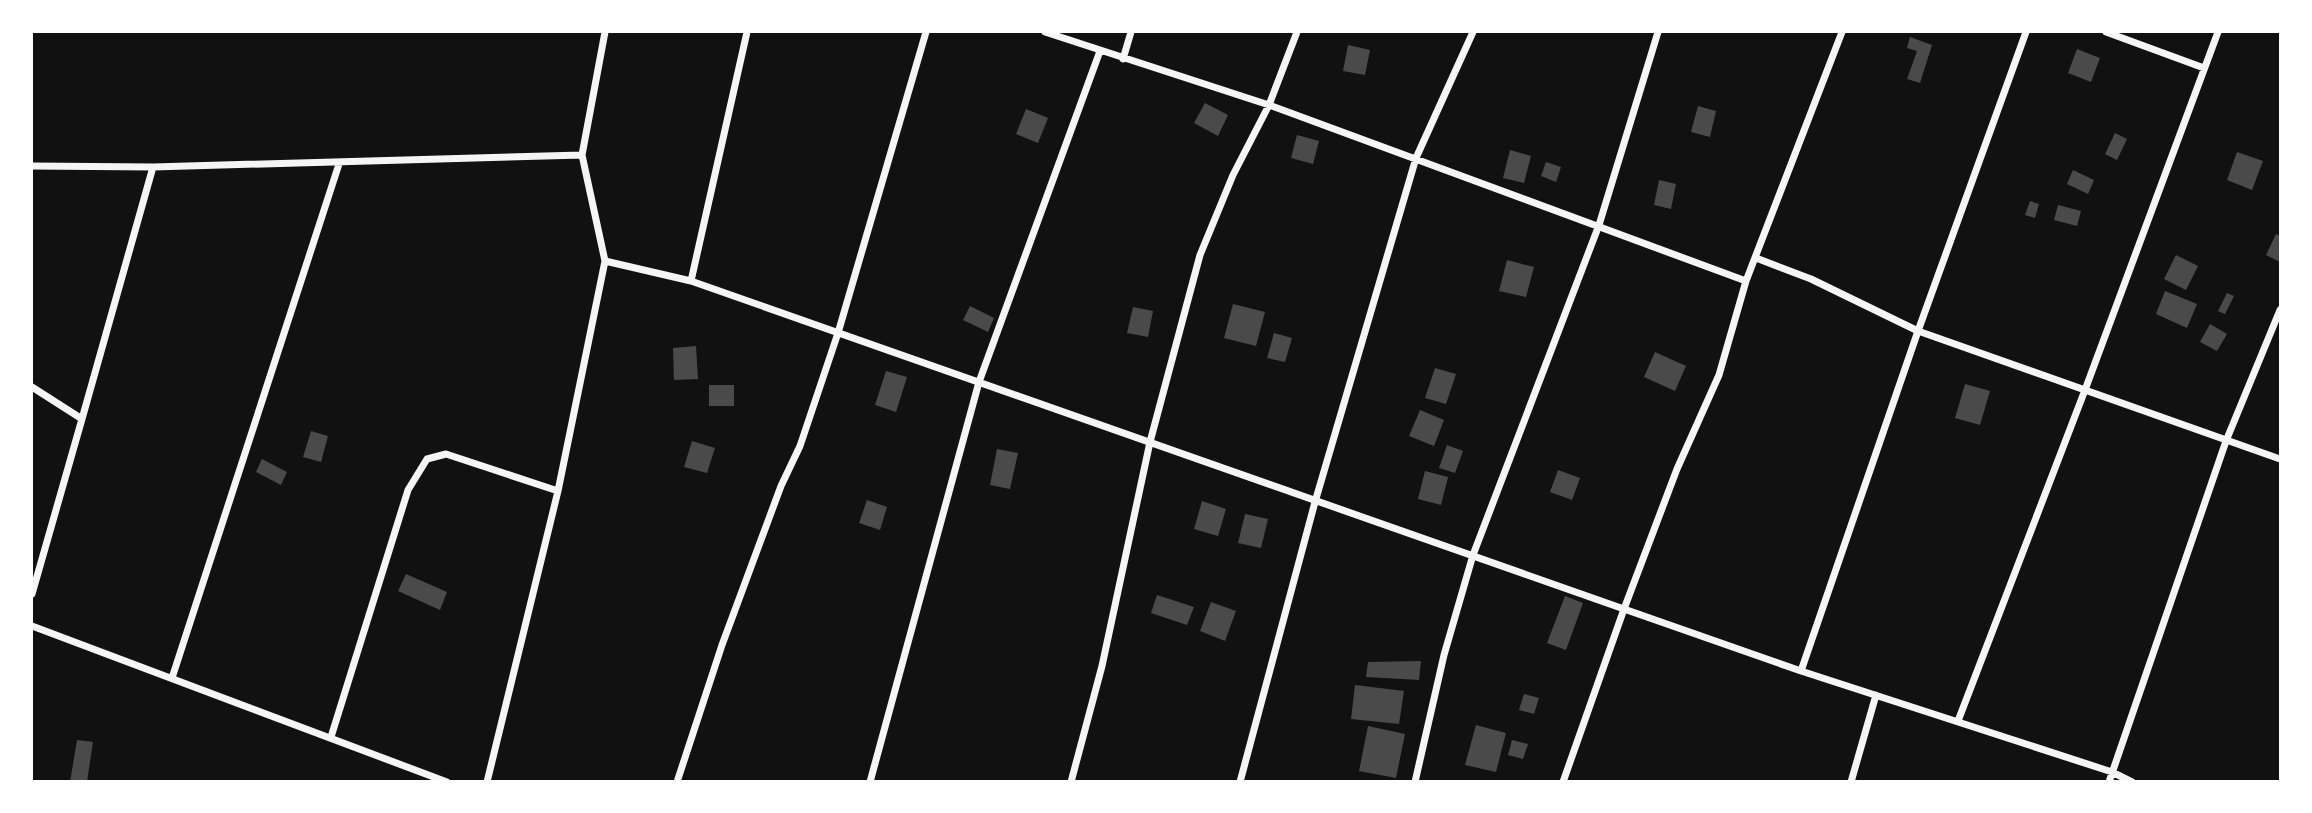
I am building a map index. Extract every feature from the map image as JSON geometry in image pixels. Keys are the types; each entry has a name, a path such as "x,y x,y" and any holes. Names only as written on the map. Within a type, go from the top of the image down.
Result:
{"street":[{"path":"487,782 558,491 605,261 582,155 605,32"},
{"path":"691,281 747,32"},
{"path":"677,782 722,645 781,486 800,446 838,333 926,32"},
{"path":"1045,32 1269,105 1746,281"},
{"path":"1123,59 1131,32"},
{"path":"1071,782 1102,666 1150,442 1200,256 1233,175 1269,105 1297,32"},
{"path":"1240,782 1315,502 1416,158 1473,32"},
{"path":"1415,782 1444,655 1473,555 1599,225 1658,32"},
{"path":"1563,782 1677,469 1718,375 1746,281 1842,32"},
{"path":"1801,671 1918,331 2026,32"},
{"path":"2106,32 2204,68"},
{"path":"1958,721 2218,32"},
{"path":"870,782 979,382 1100,51"},
{"path":"32,166 339,164 582,155"},
{"path":"172,678 339,164"},
{"path":"32,594 153,167"},
{"path":"1756,258 1811,279 1918,331 2280,459"},
{"path":"605,261 691,281 1801,671 2112,772 2132,782"},
{"path":"2109,782 2226,441 2280,310"},
{"path":"32,387 82,419"},
{"path":"331,737 408,490 427,459 446,454 558,491"},
{"path":"32,626 447,782"},
{"path":"1852,782 1876,695"}],"building":[{"path":"1910,37 1932,45 1920,83 1907,79 1917,51 1907,48"},
{"path":"1348,45 1370,50 1365,75 1343,71"},
{"path":"2077,49 2100,58 2091,82 2068,73"},
{"path":"1205,103 1228,115 1218,136 1194,123"},
{"path":"1698,106 1716,111 1710,137 1691,132"},
{"path":"1026,109 1048,118 1038,143 1016,134"},
{"path":"2115,133 2127,139 2117,160 2105,154"},
{"path":"1297,135 1319,141 1313,164 1291,158"},
{"path":"1510,150 1531,156 1524,183 1503,178"},
{"path":"2237,152 2263,161 2252,190 2227,180"},
{"path":"1546,162 1561,167 1556,182 1541,176"},
{"path":"2073,170 2094,180 2088,194 2067,184"},
{"path":"1659,180 1676,184 1671,209 1654,205"},
{"path":"2030,201 2039,204 2035,218 2025,215"},
{"path":"2058,205 2081,211 2077,226 2054,220"},
{"path":"2276,234 2280,236 2280,262 2266,255"},
{"path":"2176,255 2198,266 2186,290 2164,279"},
{"path":"1507,260 1534,267 1526,297 1499,291"},
{"path":"2165,291 2197,304 2187,328 2156,314"},
{"path":"2227,293 2234,296 2225,314 2218,311"},
{"path":"1233,304 1265,312 1256,346 1224,338"},
{"path":"970,306 994,318 988,332 963,320"},
{"path":"1133,307 1153,311 1148,337 1127,333"},
{"path":"2210,324 2227,334 2217,351 2200,342"},
{"path":"1274,333 1292,338 1285,362 1267,358"},
{"path":"696,346 698,379 674,380 673,348"},
{"path":"1655,352 1686,366 1675,391 1644,377"},
{"path":"1435,368 1456,374 1446,404 1425,398"},
{"path":"886,371 907,377 896,412 875,405"},
{"path":"1965,384 1990,391 1980,425 1955,418"},
{"path":"709,385 734,385 734,406 709,406"},
{"path":"1420,410 1444,420 1434,446 1409,436"},
{"path":"311,431 328,436 321,462 303,457"},
{"path":"692,441 715,448 707,473 684,467"},
{"path":"1447,445 1463,451 1455,473 1439,468"},
{"path":"997,449 1018,453 1010,489 990,485"},
{"path":"262,459 287,472 281,485 256,472"},
{"path":"1558,470 1580,478 1572,500 1550,492"},
{"path":"1425,471 1448,477 1441,505 1418,499"},
{"path":"867,500 887,507 880,530 859,523"},
{"path":"1202,501 1226,509 1218,536 1194,529"},
{"path":"1245,514 1268,519 1261,548 1238,543"},
{"path":"406,574 447,592 440,610 398,591"},
{"path":"1157,595 1194,607 1187,625 1151,613"},
{"path":"1565,596 1583,603 1566,650 1547,643"},
{"path":"1211,602 1236,611 1225,641 1200,631"},
{"path":"1421,661 1419,680 1366,677 1368,662"},
{"path":"1355,685 1404,691 1399,724 1351,719"},
{"path":"1524,694 1539,698 1534,714 1519,710"},
{"path":"1476,725 1506,733 1496,772 1465,765"},
{"path":"1368,726 1405,734 1396,778 1359,771"},
{"path":"77,740 93,742 87,782 70,782"},
{"path":"1512,740 1528,744 1523,759 1508,755"}]}
